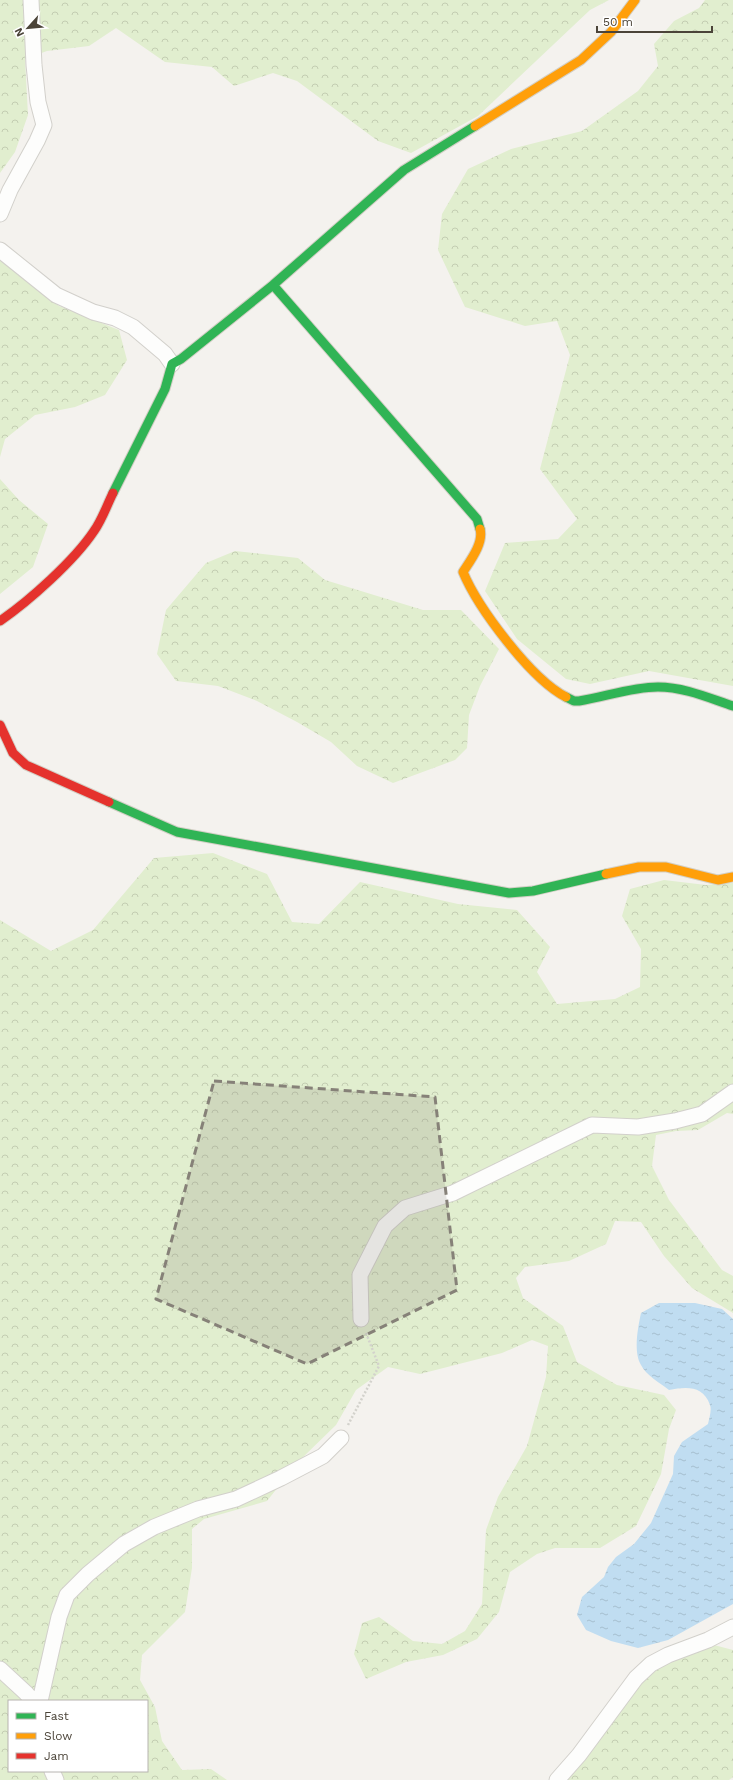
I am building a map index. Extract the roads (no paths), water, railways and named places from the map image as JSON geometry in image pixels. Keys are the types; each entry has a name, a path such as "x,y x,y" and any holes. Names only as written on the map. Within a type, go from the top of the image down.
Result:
{"street":[{"path":"0,214 10,190 37,141 44,125 38,102 34,65 31,0"},
{"path":"0,621 13,612 72,558 94,530 166,389 172,364 181,359 273,285 404,170 581,60 611,32 635,0"},
{"path":"0,250 56,295 93,312 116,318 133,327 165,354 172,364"},
{"path":"273,285 468,506 477,519 481,533 474,552 463,572 465,582 475,599 513,648 561,695 575,702 633,689 671,687 694,692 733,706"},
{"path":"0,725 13,753 26,765 177,832 285,851 425,879 510,893 533,891 639,867 666,867 718,880 733,877"},
{"path":"361,1319 360,1275 385,1226 405,1208 453,1193 592,1125 638,1127 675,1121 702,1114 733,1092"},
{"path":"40,1700 59,1617 67,1595 88,1574 124,1544 154,1527 198,1509 236,1499 281,1478 323,1456 341,1438"},
{"path":"557,1780 579,1755 636,1678 651,1664 668,1655 708,1640 733,1627"},
{"path":"0,1669 32,1700"}],"water":[{"path":"659,1303 695,1303 722,1309 733,1319 733,1604 668,1640 638,1648 611,1641 586,1630 577,1615 582,1597 604,1577 608,1567 616,1557 634,1544 651,1523 673,1474 674,1456 682,1442 708,1424 711,1407 707,1398 703,1394 688,1388 669,1390 646,1372 641,1365 637,1353 637,1339 641,1313"}]}
